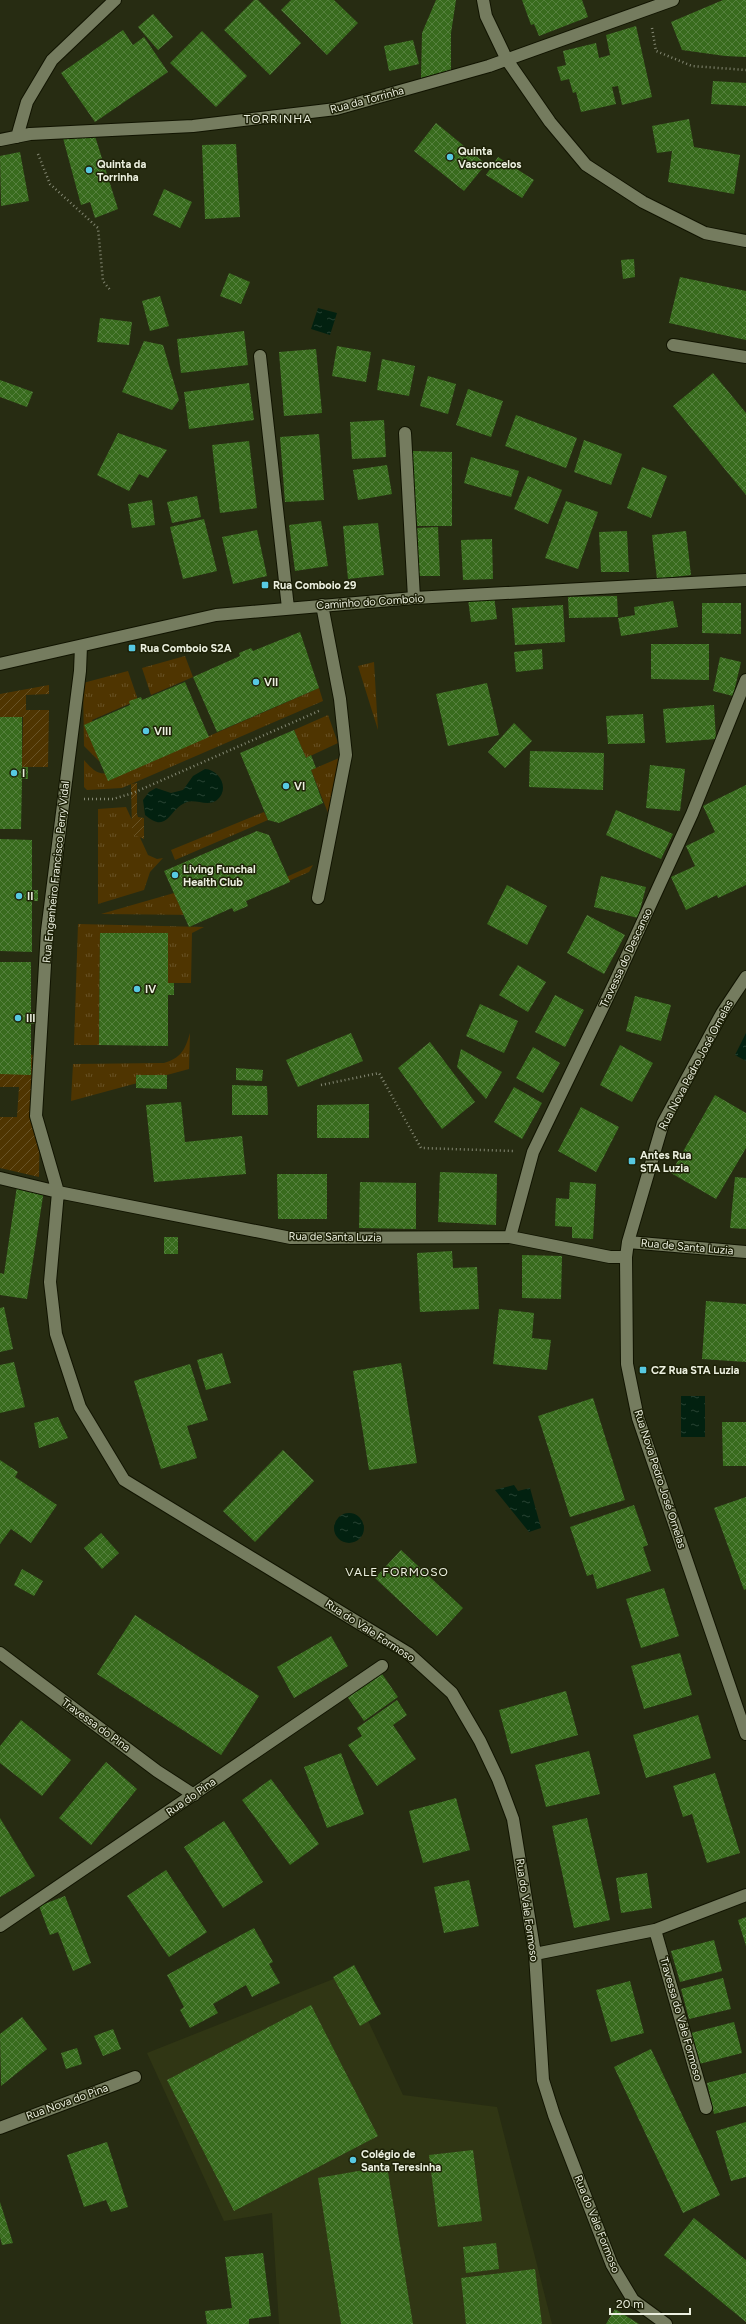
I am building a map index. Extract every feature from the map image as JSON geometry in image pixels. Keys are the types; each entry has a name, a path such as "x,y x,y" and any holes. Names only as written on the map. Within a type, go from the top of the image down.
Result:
{"street":[{"path":"17,137 27,102 52,60 115,0"},
{"path":"483,0 486,16 507,60 550,122 586,165 643,202 705,233 746,241"},
{"name":"Rua da Torrinha","path":"0,140 30,134 193,126 336,109 507,60 648,5 673,0"},
{"path":"674,345 746,357"},
{"path":"260,356 288,608"},
{"path":"405,433 414,598"},
{"name":"Caminho do Comboio","path":"0,664 216,615 414,598 746,580"},
{"path":"318,898 346,755 340,699 322,605"},
{"name":"Rua Engenheiro Francisco Perry Vidal","path":"58,1192 36,1116 47,931 80,671 80,646"},
{"name":"Travessa do Descanso","path":"510,1237 533,1152 614,984 685,828 746,680"},
{"name":"Rua Nova Pedro José Ornelas","path":"746,977 722,1013 663,1123 628,1242 626,1257 626,1364 638,1418 746,1734"},
{"name":"Rua de Santa Luzia","path":"0,1178 58,1192 291,1238 510,1237 610,1257 626,1257"},
{"name":"Rua do Vale Formoso","path":"58,1192 50,1282 56,1334 80,1407 124,1480 408,1653 452,1693 480,1740 498,1779 513,1819 535,1954 543,2080 554,2115 612,2265 633,2300 666,2324"},
{"name":"Rua de Santa Luzia","path":"628,1242 746,1252"},
{"name":"Travessa do Pina","path":"0,1653 157,1770 194,1795"},
{"name":"Rua do Pina","path":"0,1926 382,1666"},
{"path":"535,1954 655,1930 746,1895"},
{"name":"Travessa do Vale Formoso","path":"655,1930 706,2108"},
{"name":"Rua Nova do Pina","path":"0,2128 135,2077"}],"path":[{"path":"648,5 656,51 692,66 746,70"},
{"path":"30,134 50,184 98,228 103,281 111,291"},
{"path":"80,798 113,799 133,792 327,707"},
{"path":"321,1085 379,1073 421,1148 533,1152"}],"shaded area":[{"name":"Colégio de Santa Teresinha","path":"346,1974 403,2095 497,2107 552,2324 279,2324 272,2213 224,2221 147,2053"}],"green space":[{"path":"185,656 193,677 151,695 142,668"},
{"path":"374,662 378,730 358,666"},
{"path":"128,671 138,700 92,720 109,760 104,763 99,761 84,746 83,683"},
{"path":"49,685 49,694 26,695 26,710 49,710 48,767 22,767 23,717 0,717 0,694"},
{"path":"319,688 323,701 122,788 87,790 84,787 84,760 98,772 104,774 108,773 111,779"},
{"path":"328,715 338,743 306,758 294,730"},
{"path":"339,758 330,818 311,770"},
{"path":"137,783 137,814 138,817 144,818 144,839 132,834 131,784"},
{"path":"126,807 148,855 157,859 163,858 150,872 144,890 98,904 98,809"},
{"path":"264,812 268,820 175,860 171,850"},
{"path":"313,865 309,872 259,894 257,890"},
{"path":"188,889 199,915 101,914"},
{"path":"78,924 204,927 192,933 191,983 168,983 168,933 100,933 99,1045 74,1045"},
{"path":"190,1033 189,1069 71,1101 73,1064 164,1063 175,1059 182,1052"},
{"path":"0,1054 41,1055 39,1177 0,1168 0,1117 17,1117 19,1087 0,1087"}],"water":[{"path":"318,308 337,313 330,335 311,329"},
{"path":"205,769 215,773 222,781 223,791 217,800 210,803 194,801 187,802 176,809 164,821 159,822 145,815 143,800 149,792 156,788 171,793 183,790 193,776"},
{"path":"746,1033 746,1061 735,1055"},
{"path":"681,1396 705,1396 705,1437 681,1437"},
{"path":"514,1485 518,1491 530,1488 541,1528 529,1532 495,1490"},
{"path":"349,1513 360,1517 364,1528 360,1539 349,1543 338,1539 334,1528 338,1517"}],"building":[{"path":"254,0 258,0 301,43 270,75 224,30"},
{"path":"291,0 334,0 358,23 327,55 281,10"},
{"path":"436,0 456,0 451,33 451,71 421,78 422,33"},
{"path":"522,0 582,0 588,17 539,36 534,24 531,25"},
{"path":"723,0 746,0 746,57 725,56 682,50 671,22"},
{"path":"153,14 173,37 158,50 138,27"},
{"path":"636,26 652,97 622,105 618,86 612,87 616,104 581,112 576,92 573,93 569,79 561,81 557,67 566,65 563,51 596,43 599,58 610,55 606,35"},
{"path":"123,30 133,45 144,37 168,72 95,122 61,73"},
{"path":"202,31 247,76 216,107 170,63"},
{"path":"413,40 419,64 389,71 384,46"},
{"path":"713,81 746,83 746,106 711,104"},
{"path":"689,119 694,147 740,155 734,194 668,182 672,151 657,153 652,126"},
{"name":"Quinta Vasconcelos","path":"436,123 486,164 464,191 414,151"},
{"name":"Quinta da Torrinha","path":"94,133 118,209 95,218 90,202 81,205 63,138"},
{"path":"236,144 240,217 205,219 202,145"},
{"path":"20,152 29,201 1,206 0,156"},
{"path":"498,157 534,180 522,198 486,175"},
{"path":"164,189 192,202 180,228 153,215"},
{"path":"634,259 635,277 623,279 621,260"},
{"path":"229,273 250,282 241,304 220,296"},
{"path":"680,277 746,291 746,340 669,323"},
{"path":"160,296 169,326 150,331 142,301"},
{"path":"100,318 132,322 129,345 97,342"},
{"path":"244,331 248,365 181,373 177,339"},
{"path":"144,341 163,345 179,400 172,410 122,392"},
{"path":"337,346 371,352 366,382 332,376"},
{"path":"316,349 322,413 284,416 279,352"},
{"path":"382,359 415,366 409,396 377,390"},
{"path":"713,373 746,413 746,495 673,406"},
{"path":"428,376 456,384 448,414 420,406"},
{"path":"0,380 33,392 27,407 0,397"},
{"path":"249,383 254,420 189,429 184,392"},
{"path":"468,389 503,401 491,437 456,425"},
{"path":"516,415 577,438 566,468 505,446"},
{"path":"384,420 386,457 352,459 350,422"},
{"path":"118,433 167,450 148,478 139,474 129,491 97,475"},
{"path":"319,434 324,500 285,502 280,437"},
{"path":"584,440 622,454 611,485 574,472"},
{"path":"249,441 257,508 220,513 212,445"},
{"path":"413,451 452,452 452,526 412,526"},
{"path":"471,457 519,471 511,497 464,483"},
{"path":"387,465 392,494 358,500 353,470"},
{"path":"642,467 667,476 651,518 627,508"},
{"path":"528,476 562,490 548,524 514,509"},
{"path":"197,496 201,517 172,523 167,502"},
{"path":"152,500 155,525 132,528 128,504"},
{"path":"566,501 598,512 578,569 545,558"},
{"path":"204,519 217,571 183,579 170,527"},
{"path":"321,521 328,566 295,571 289,525"},
{"path":"378,523 384,575 348,579 343,526"},
{"path":"438,527 440,576 418,576 416,528"},
{"path":"257,530 267,576 233,584 222,537"},
{"path":"627,531 629,572 601,572 599,532"},
{"path":"686,531 691,575 657,579 652,535"},
{"path":"492,539 493,579 463,580 461,540"},
{"path":"494,596 497,619 471,622 468,599"},
{"path":"617,596 618,617 569,618 568,597"},
{"path":"673,601 678,627 621,636 618,618 635,615 634,607"},
{"path":"702,603 741,603 741,634 702,633"},
{"path":"563,605 565,642 515,645 512,608"},
{"name":"VII","path":"300,632 319,688 217,732 193,677 240,656 239,653 251,648 253,651"},
{"path":"651,644 709,644 709,680 651,679"},
{"path":"542,649 543,669 516,672 514,652"},
{"path":"720,657 741,662 733,696 713,691"},
{"name":"VIII","path":"185,682 209,737 108,781 84,725 130,705 129,701 141,697 142,700"},
{"path":"487,683 499,735 448,746 436,694"},
{"path":"714,705 716,739 666,743 663,709"},
{"path":"643,714 645,743 608,744 606,716"},
{"name":"I","path":"0,717 22,717 22,767 28,767 28,779 22,779 21,829 0,829"},
{"path":"514,723 532,741 505,768 488,752"},
{"name":"VI","path":"294,730 306,758 311,755 316,768 311,770 323,803 279,823 268,820 240,753"},
{"path":"530,751 604,753 603,790 529,787"},
{"path":"650,765 685,769 680,811 646,808"},
{"path":"746,785 746,885 718,898 717,895 686,910 671,877 695,866 686,846 715,832 703,806"},
{"path":"616,810 673,834 661,859 606,835"},
{"path":"257,831 269,835 290,882 246,901 248,906 234,912 232,908 189,927 164,871"},
{"name":"II","path":"0,839 32,840 32,890 38,890 38,901 32,901 32,952 0,951"},
{"path":"601,876 646,887 638,918 594,907"},
{"path":"507,885 547,906 527,945 487,924"},
{"path":"587,915 625,935 604,974 567,953"},
{"name":"IV","path":"100,933 168,933 168,983 174,983 174,995 168,995 168,1046 99,1045"},
{"name":"III","path":"0,962 31,962 31,1012 37,1013 37,1024 31,1024 31,1075 0,1074"},
{"path":"518,965 546,982 528,1012 499,995"},
{"path":"555,995 584,1010 565,1047 535,1032"},
{"path":"635,996 671,1005 661,1041 626,1031"},
{"path":"480,1004 518,1021 504,1053 466,1036"},
{"path":"351,1033 363,1061 298,1087 286,1060"},
{"path":"430,1042 475,1102 442,1129 398,1068"},
{"path":"620,1045 653,1063 632,1102 600,1085"},
{"path":"533,1047 560,1063 543,1093 516,1078"},
{"path":"461,1049 502,1072 486,1099 457,1067"},
{"path":"236,1068 263,1070 262,1081 236,1080"},
{"path":"136,1075 167,1075 167,1089 136,1088"},
{"path":"232,1085 267,1086 268,1115 232,1115"},
{"path":"514,1087 542,1103 522,1139 494,1122"},
{"path":"715,1095 746,1113 746,1148 716,1199 671,1173"},
{"path":"181,1102 185,1142 242,1136 246,1174 154,1182 146,1105"},
{"path":"369,1104 369,1138 317,1138 317,1105"},
{"path":"581,1107 619,1127 596,1172 558,1151"},
{"path":"440,1172 497,1174 496,1225 438,1222"},
{"path":"277,1174 327,1174 327,1219 278,1219"},
{"path":"735,1177 746,1178 746,1229 730,1228"},
{"path":"360,1182 416,1183 416,1229 359,1228"},
{"path":"570,1182 596,1184 593,1239 572,1238 572,1227 555,1226 556,1198 569,1199"},
{"path":"17,1186 44,1190 27,1299 0,1295 0,1273 4,1274"},
{"path":"164,1237 178,1237 178,1254 164,1254"},
{"path":"452,1251 453,1268 477,1267 479,1309 420,1312 417,1253"},
{"path":"522,1255 562,1256 561,1299 522,1298"},
{"path":"706,1301 746,1304 746,1362 702,1359"},
{"path":"4,1307 13,1349 0,1352 0,1308"},
{"path":"499,1309 534,1313 532,1338 551,1340 547,1370 493,1364"},
{"path":"222,1353 231,1383 206,1390 197,1360"},
{"path":"14,1362 25,1407 0,1413 0,1365"},
{"path":"401,1363 417,1463 369,1470 353,1371"},
{"path":"190,1364 208,1420 187,1426 197,1458 161,1469 134,1381"},
{"path":"593,1398 625,1500 570,1517 538,1416"},
{"path":"58,1417 68,1438 39,1448 34,1423"},
{"path":"722,1422 746,1422 746,1466 723,1466"},
{"path":"283,1450 314,1481 255,1542 223,1511"},
{"path":"0,1460 18,1472 15,1477 57,1505 31,1543 11,1529 0,1544"},
{"path":"746,1497 746,1589 744,1590 714,1508"},
{"path":"634,1505 648,1545 643,1547 651,1571 597,1589 593,1574 587,1576 570,1527"},
{"path":"101,1533 119,1553 102,1569 84,1548"},
{"path":"401,1550 463,1608 437,1636 375,1578"},
{"path":"22,1569 43,1581 34,1596 14,1585"},
{"path":"664,1588 679,1636 641,1648 626,1599"},
{"path":"135,1615 259,1696 221,1755 97,1674"},
{"path":"331,1636 348,1666 294,1698 277,1667"},
{"path":"680,1653 692,1695 644,1709 631,1666"},
{"path":"380,1671 398,1697 364,1721 346,1695"},
{"path":"566,1691 578,1735 511,1754 499,1710"},
{"path":"397,1700 407,1715 393,1725 416,1759 377,1786 348,1745 362,1736 357,1728"},
{"path":"698,1715 711,1758 646,1778 633,1735"},
{"path":"21,1720 71,1760 42,1796 0,1763 0,1746"},
{"path":"589,1751 600,1794 546,1807 535,1765"},
{"path":"341,1753 364,1814 327,1828 304,1767"},
{"path":"106,1762 137,1789 91,1845 59,1818"},
{"path":"715,1773 740,1853 707,1863 692,1814 683,1817 673,1786"},
{"path":"271,1779 319,1844 290,1865 242,1800"},
{"path":"456,1798 470,1850 423,1863 409,1811"},
{"path":"0,1818 35,1876 0,1897"},
{"path":"587,1818 610,1920 574,1928 552,1826"},
{"path":"224,1821 263,1882 223,1908 184,1847"},
{"path":"166,1870 207,1932 169,1957 127,1896"},
{"path":"647,1873 652,1908 621,1913 616,1878"},
{"path":"469,1880 479,1926 444,1933 434,1887"},
{"path":"65,1896 91,1963 73,1971 58,1932 50,1935 39,1906"},
{"path":"746,1917 746,1946 738,1920"},
{"path":"254,1928 273,1962 269,1964 280,1983 252,1997 246,1985 213,2004 218,2013 190,2028 180,2010 184,2007 167,1975"},
{"path":"714,1940 722,1971 680,1982 671,1951"},
{"path":"354,1965 381,2014 360,2026 333,1977"},
{"path":"723,1978 731,2009 689,2019 681,1989"},
{"path":"630,1981 644,2033 611,2042 596,1990"},
{"path":"311,2005 378,2136 234,2211 167,2080"},
{"path":"22,2017 47,2049 1,2086 0,2034"},
{"path":"734,2022 742,2053 699,2064 691,2033"},
{"path":"113,2029 121,2049 103,2056 94,2036"},
{"path":"77,2048 82,2064 66,2069 61,2053"},
{"path":"651,2049 720,2195 683,2213 614,2067"},
{"path":"746,2073 746,2106 714,2114 707,2083"},
{"path":"746,2122 746,2177 731,2181 716,2131"},
{"path":"107,2142 128,2207 111,2212 106,2200 84,2207 67,2155"},
{"path":"473,2150 482,2221 438,2227 429,2155"},
{"path":"387,2166 413,2324 341,2324 318,2178"},
{"path":"0,2202 13,2243 2,2245 0,2237"},
{"path":"694,2218 746,2260 746,2322 664,2255"},
{"path":"496,2243 499,2269 466,2273 463,2247"},
{"path":"263,2253 271,2316 249,2319 249,2324 207,2324 205,2311 232,2308 225,2257"},
{"path":"535,2269 542,2324 466,2324 461,2278"},
{"path":"615,2309 639,2324 606,2324"}],"place":[{"name":"Quinta Vasconcelos","path":"450,157"},
{"name":"Quinta da Torrinha","path":"89,170"},
{"name":"Rua Comboio 29","path":"265,585"},
{"name":"Rua Comboio S2A","path":"132,648"},
{"name":"VII","path":"256,682"},
{"name":"VIII","path":"146,731"},
{"name":"I","path":"14,773"},
{"name":"VI","path":"286,786"},
{"name":"Living Funchal Health Club","path":"175,875"},
{"name":"II","path":"19,896"},
{"name":"IV","path":"137,989"},
{"name":"III","path":"18,1018"},
{"name":"Antes Rua STA Luzia","path":"632,1161"},
{"name":"CZ Rua STA Luzia","path":"643,1370"},
{"name":"Colégio de Santa Teresinha","path":"353,2160"}],"district":[{"name":"TORRINHA","path":"278,119"},
{"name":"VALE FORMOSO","path":"397,1572"}]}
